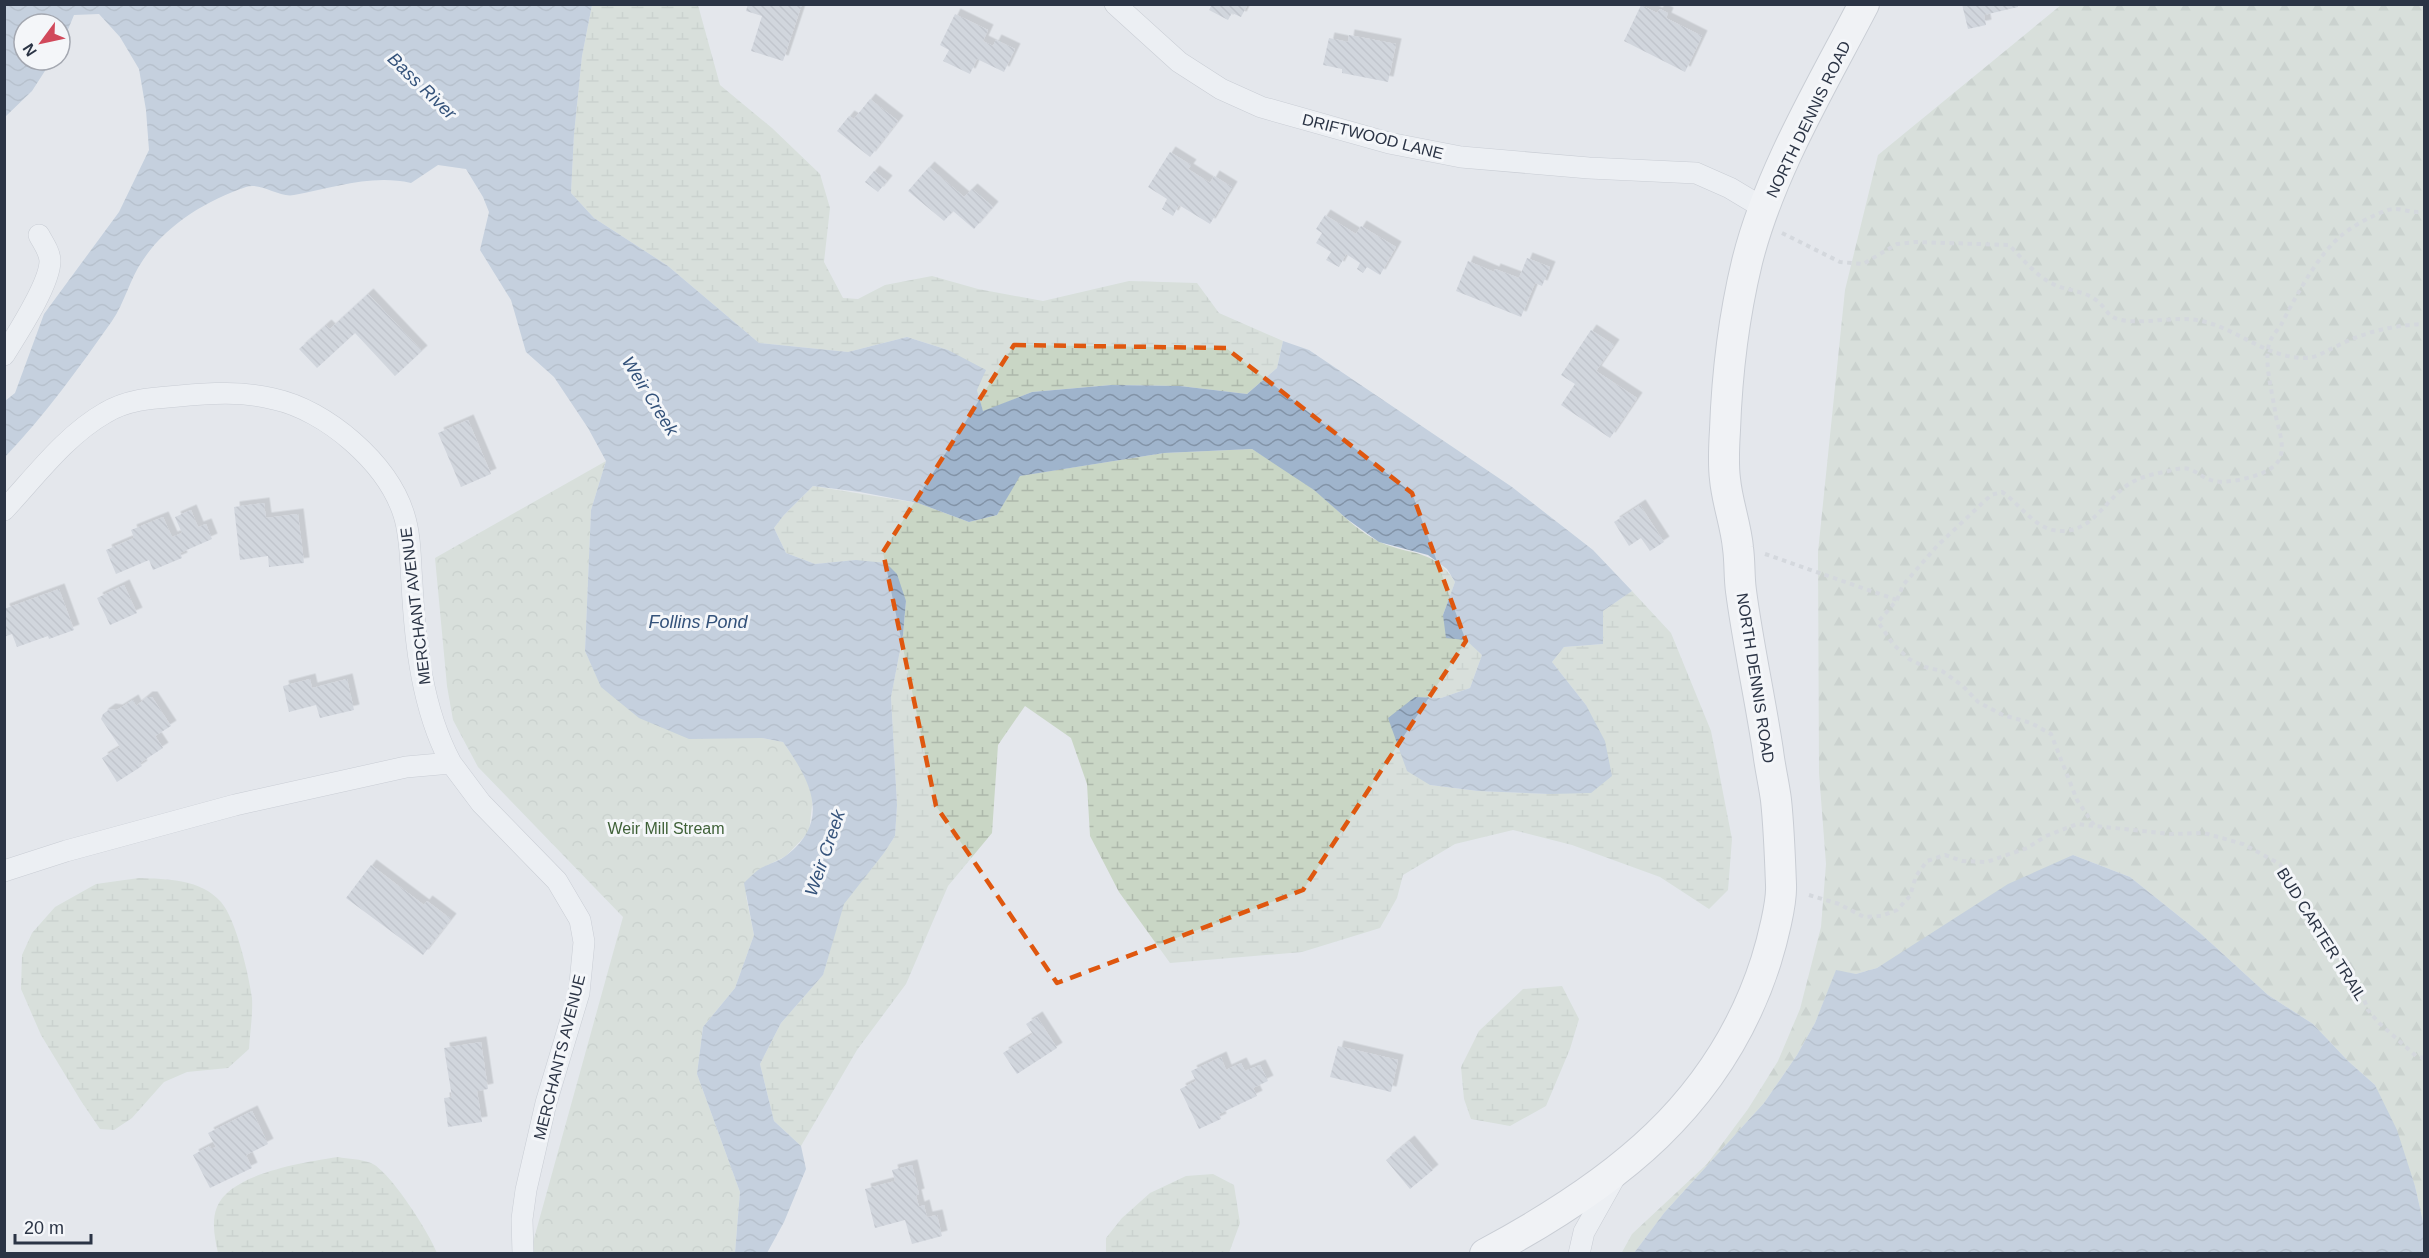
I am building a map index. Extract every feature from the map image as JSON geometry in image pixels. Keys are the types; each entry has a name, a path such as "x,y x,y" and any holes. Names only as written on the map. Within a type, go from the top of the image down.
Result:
{"main road":[{"name":"NORTH DENNIS ROAD","path":"1494,1253 1574,1202 1619,1169 1680,1113 1719,1059 1755,993 1769,949 1782,888 1776,797 1741,588 1738,545 1725,480 1728,378 1736,314 1745,270 1762,216 1788,153 1864,4"}],"street":[{"name":"DRIFTWOOD LANE","path":"1115,4 1179,62 1221,88 1261,106 1389,143 1461,157 1589,168 1696,173 1730,188 1762,216"},
{"path":"4,355 48,273 50,260 39,235"},
{"name":"MERCHANT AVENUE","path":"4,510 52,456 104,413 129,402 146,398 216,393 249,394 277,399 312,414 363,450 395,494 404,513 425,688 439,740 451,763"},
{"path":"4,871 66,851 235,805 406,767 451,763"},
{"name":"MERCHANTS AVENUE","path":"451,763 481,803 557,881 580,920 584,942 579,993 546,1103 526,1190 522,1219 523,1254"},
{"path":"1579,1254 1584,1232 1619,1169"}],"path":[{"path":"2094,825 2077,800 2051,734 2031,723 2003,714 1978,702 1963,686 1942,671 1925,667 1909,659 1893,644 1878,622 1897,600 1903,585 1937,546 1991,495 2002,492 2016,501 2031,519 2051,529 2065,531 2094,519 2120,491 2130,483 2147,476 2186,467 2212,481 2229,482 2268,472 2278,462 2282,448 2267,361 2269,342 2304,285 2342,235 2389,209 2414,214 2424,211"},
{"path":"1762,216 1840,262 1863,264 1897,244 1916,242 2009,245 2037,273 2054,285 2076,290 2096,300 2107,314 2126,321 2205,321 2268,350 2303,358 2322,355 2336,346 2379,330 2401,325 2424,324"},
{"path":"1738,545 1897,600"},
{"name":"BUD CARTER TRAIL","path":"1782,888 1839,904 1864,917 1881,916 1897,910 1910,896 1916,876 1927,861 1945,855 1962,861 1987,862 2027,848 2046,836 2077,824 2170,834 2204,833 2243,844 2280,864 2314,919 2327,947 2347,969 2360,989 2368,1010 2416,1056 2424,1059"}],"highlighted area":[{"path":"1014,345 1226,348 1412,493 1466,641 1303,890 1057,983 936,806 883,552"}],"green space":[{"path":"592,5 698,5 720,85 772,128 820,174 830,208 824,262 843,298 858,299 885,285 932,276 978,289 1043,301 1129,281 1197,283 1219,313 1283,341 1277,368 1247,394 1180,386 1111,385 1032,392 983,412 977,390 948,350 907,337 848,352 759,343 668,266 594,218 571,193 582,56"},
{"path":"2061,5 2424,5 2424,1226 2415,1186 2375,1085 2348,1061 2313,1024 2268,995 2200,933 2130,877 2073,855 1877,968 1856,974 1836,971 1815,1023 1797,1055 1764,1103 1664,1213 1634,1253 1621,1254 1632,1234 1707,1164 1748,1109 1778,1061 1800,1009 1821,927 1826,864 1819,773 1818,552 1845,290 1878,155"},
{"path":"1252,449 1307,484 1353,525 1371,537 1430,558 1439,563 1455,582 1443,615 1482,655 1470,688 1441,698 1415,697 1430,785 1478,791 1549,794 1586,705 1552,662 1564,647 1603,644 1603,611 1632,591 1671,633 1711,731 1732,839 1728,890 1709,909 1660,877 1572,845 1513,830 1455,844 1403,875 1397,898 1380,928 1302,952 1170,963 1119,892 1090,836 1087,784 1071,738 1025,706 998,745 992,833 948,886 906,984 857,1050 801,1146 774,1121 760,1064 781,1023 823,975 843,904 895,836 897,805 891,697 903,635 906,601 856,560 815,564 786,553 774,528 813,486 918,503 969,522 997,515 1019,476 1164,453"},
{"name":"Weir Mill Stream","path":"606,461 591,510 585,651 601,686 762,738 783,742 803,771 813,797 809,832 786,856 758,870 746,896 754,935 735,988 703,1027 697,1074 740,1192 735,1253 530,1253 623,917 478,767 453,720 447,686 435,558"},
{"path":"139,878 172,880 194,885 213,894 227,910 241,948 252,998 249,1049 228,1068 187,1072 164,1082 132,1118 114,1130 100,1129 41,1035 21,989 22,955 32,933 55,907 96,884"},
{"path":"1562,986 1579,1019 1570,1049 1546,1106 1510,1126 1471,1119 1464,1099 1461,1067 1479,1031 1523,989"},
{"path":"338,1157 371,1163 379,1168 408,1204 437,1253 218,1253 214,1218 217,1207 225,1195 237,1186 270,1171"},
{"path":"1213,1174 1234,1185 1240,1223 1229,1253 1106,1253 1106,1238 1122,1218 1150,1193 1186,1176"}],"water":[{"name":"Follins Pond","path":"5,4 592,5 582,56 571,193 594,218 668,266 759,343 848,352 907,337 948,350 986,370 977,390 983,411 1032,392 1111,385 1180,386 1247,394 1277,368 1283,341 1309,350 1512,487 1593,550 1632,591 1603,611 1603,644 1564,647 1552,662 1586,705 1605,741 1612,776 1591,793 1549,794 1478,791 1430,785 1407,771 1388,718 1415,697 1441,698 1470,688 1482,655 1466,640 1446,638 1443,615 1455,582 1447,569 1428,555 1379,542 1347,519 1314,490 1252,449 1164,453 1020,476 997,515 969,522 918,503 813,486 774,528 786,553 815,564 856,560 886,563 897,574 906,601 903,635 891,697 897,805 895,836 844,904 823,975 781,1023 760,1064 774,1121 801,1146 806,1169 784,1222 767,1253 735,1253 740,1192 697,1074 703,1027 735,988 754,935 744,883 758,870 787,855 801,842 809,828 813,814 812,800 801,771 783,742 762,738 689,739 639,718 601,687 585,651 591,510 606,461 588,428 554,377 526,352 511,300 480,250 489,212 466,169 438,165 411,183 367,181 294,195 251,186 231,192 188,215 152,247 138,267 112,321 48,408 5,457 5,401 15,393 44,314 119,212 149,150 146,110 139,69 120,37 99,14 74,15 72,20 72,12 12,12 12,72 44,72 32,91 5,117"},
{"path":"2073,855 2130,877 2200,933 2268,995 2313,1024 2348,1061 2375,1085 2397,1130 2415,1186 2424,1226 2424,1253 1634,1253 1664,1213 1764,1103 1797,1055 1815,1023 1836,970 1856,974 1877,968 2008,884"}],"building":[{"path":"748,4 802,4 783,61 751,51 762,16 746,11"},
{"path":"1212,4 1248,4 1241,17 1232,13 1228,20 1209,10"},
{"path":"1962,4 2018,4 2018,7 1984,15 1986,25 1968,29"},
{"path":"1641,5 1657,13 1660,9 1668,13 1666,18 1702,36 1685,72 1624,41"},
{"path":"955,14 988,30 983,41 993,46 996,40 1015,49 1004,72 977,59 970,74 943,61 949,50 940,45"},
{"path":"1349,35 1396,44 1388,82 1342,73 1342,69 1323,65 1329,38 1348,42"},
{"path":"870,99 898,121 870,157 837,131 849,116 854,119"},
{"path":"1170,152 1191,165 1188,169 1210,183 1214,176 1232,187 1210,224 1179,205 1173,216 1162,209 1167,199 1148,187"},
{"path":"929,167 964,197 972,189 993,207 974,229 953,211 944,221 908,191"},
{"path":"874,171 887,181 878,192 865,182"},
{"path":"1325,215 1356,234 1361,226 1396,247 1380,275 1367,267 1363,273 1357,269 1360,263 1346,254 1339,267 1326,260 1331,252 1316,243 1322,233 1316,229"},
{"path":"1527,258 1550,267 1542,286 1535,283 1521,317 1456,291 1468,261 1494,272 1495,269 1519,278"},
{"path":"368,294 422,351 395,376 355,333 317,368 299,349 326,325 330,329"},
{"path":"1591,330 1614,345 1596,371 1637,398 1610,438 1561,405 1575,384 1561,375"},
{"path":"468,420 491,474 461,487 438,433"},
{"path":"264,503 266,518 298,514 304,563 269,567 268,556 240,560 234,507"},
{"path":"1640,505 1664,542 1650,551 1641,538 1629,546 1614,522"},
{"path":"191,510 198,527 206,524 212,539 180,553 182,558 153,570 149,560 116,574 106,550 134,538 131,530 163,517 172,537 182,533 175,517"},
{"path":"124,585 137,613 110,625 97,598"},
{"path":"59,589 74,630 17,647 12,634 4,637 4,617 6,616 4,609"},
{"path":"310,679 312,688 347,679 354,710 320,718 316,705 289,712 283,686"},
{"path":"147,697 152,697 171,726 155,736 163,748 140,763 142,766 117,782 102,758 120,747 101,719 103,714 110,709 117,710 133,700 136,706"},
{"path":"371,865 424,905 427,901 451,919 423,955 346,898"},
{"path":"1037,1017 1057,1048 1017,1074 1003,1053 1033,1034 1026,1024"},
{"path":"481,1042 488,1089 477,1091 482,1122 448,1127 444,1098 452,1097 444,1048"},
{"path":"1338,1046 1398,1060 1391,1092 1330,1077"},
{"path":"1221,1057 1226,1070 1241,1063 1245,1071 1260,1065 1268,1081 1253,1088 1257,1096 1219,1114 1221,1119 1199,1129 1180,1089 1196,1081 1191,1071"},
{"path":"252,1111 268,1144 246,1155 252,1168 210,1188 193,1155 210,1146 211,1149 216,1147 208,1133"},
{"path":"1409,1141 1433,1170 1410,1189 1386,1160"},
{"path":"912,1165 919,1194 916,1195 919,1207 924,1205 927,1217 937,1215 942,1236 912,1244 905,1220 875,1228 865,1189 895,1181 892,1170"}],"water label":[{"name":"Bass River","path":"422,86"},
{"name":"Weir Creek","path":"650,396"},
{"name":"Weir Creek","path":"825,853"}]}
